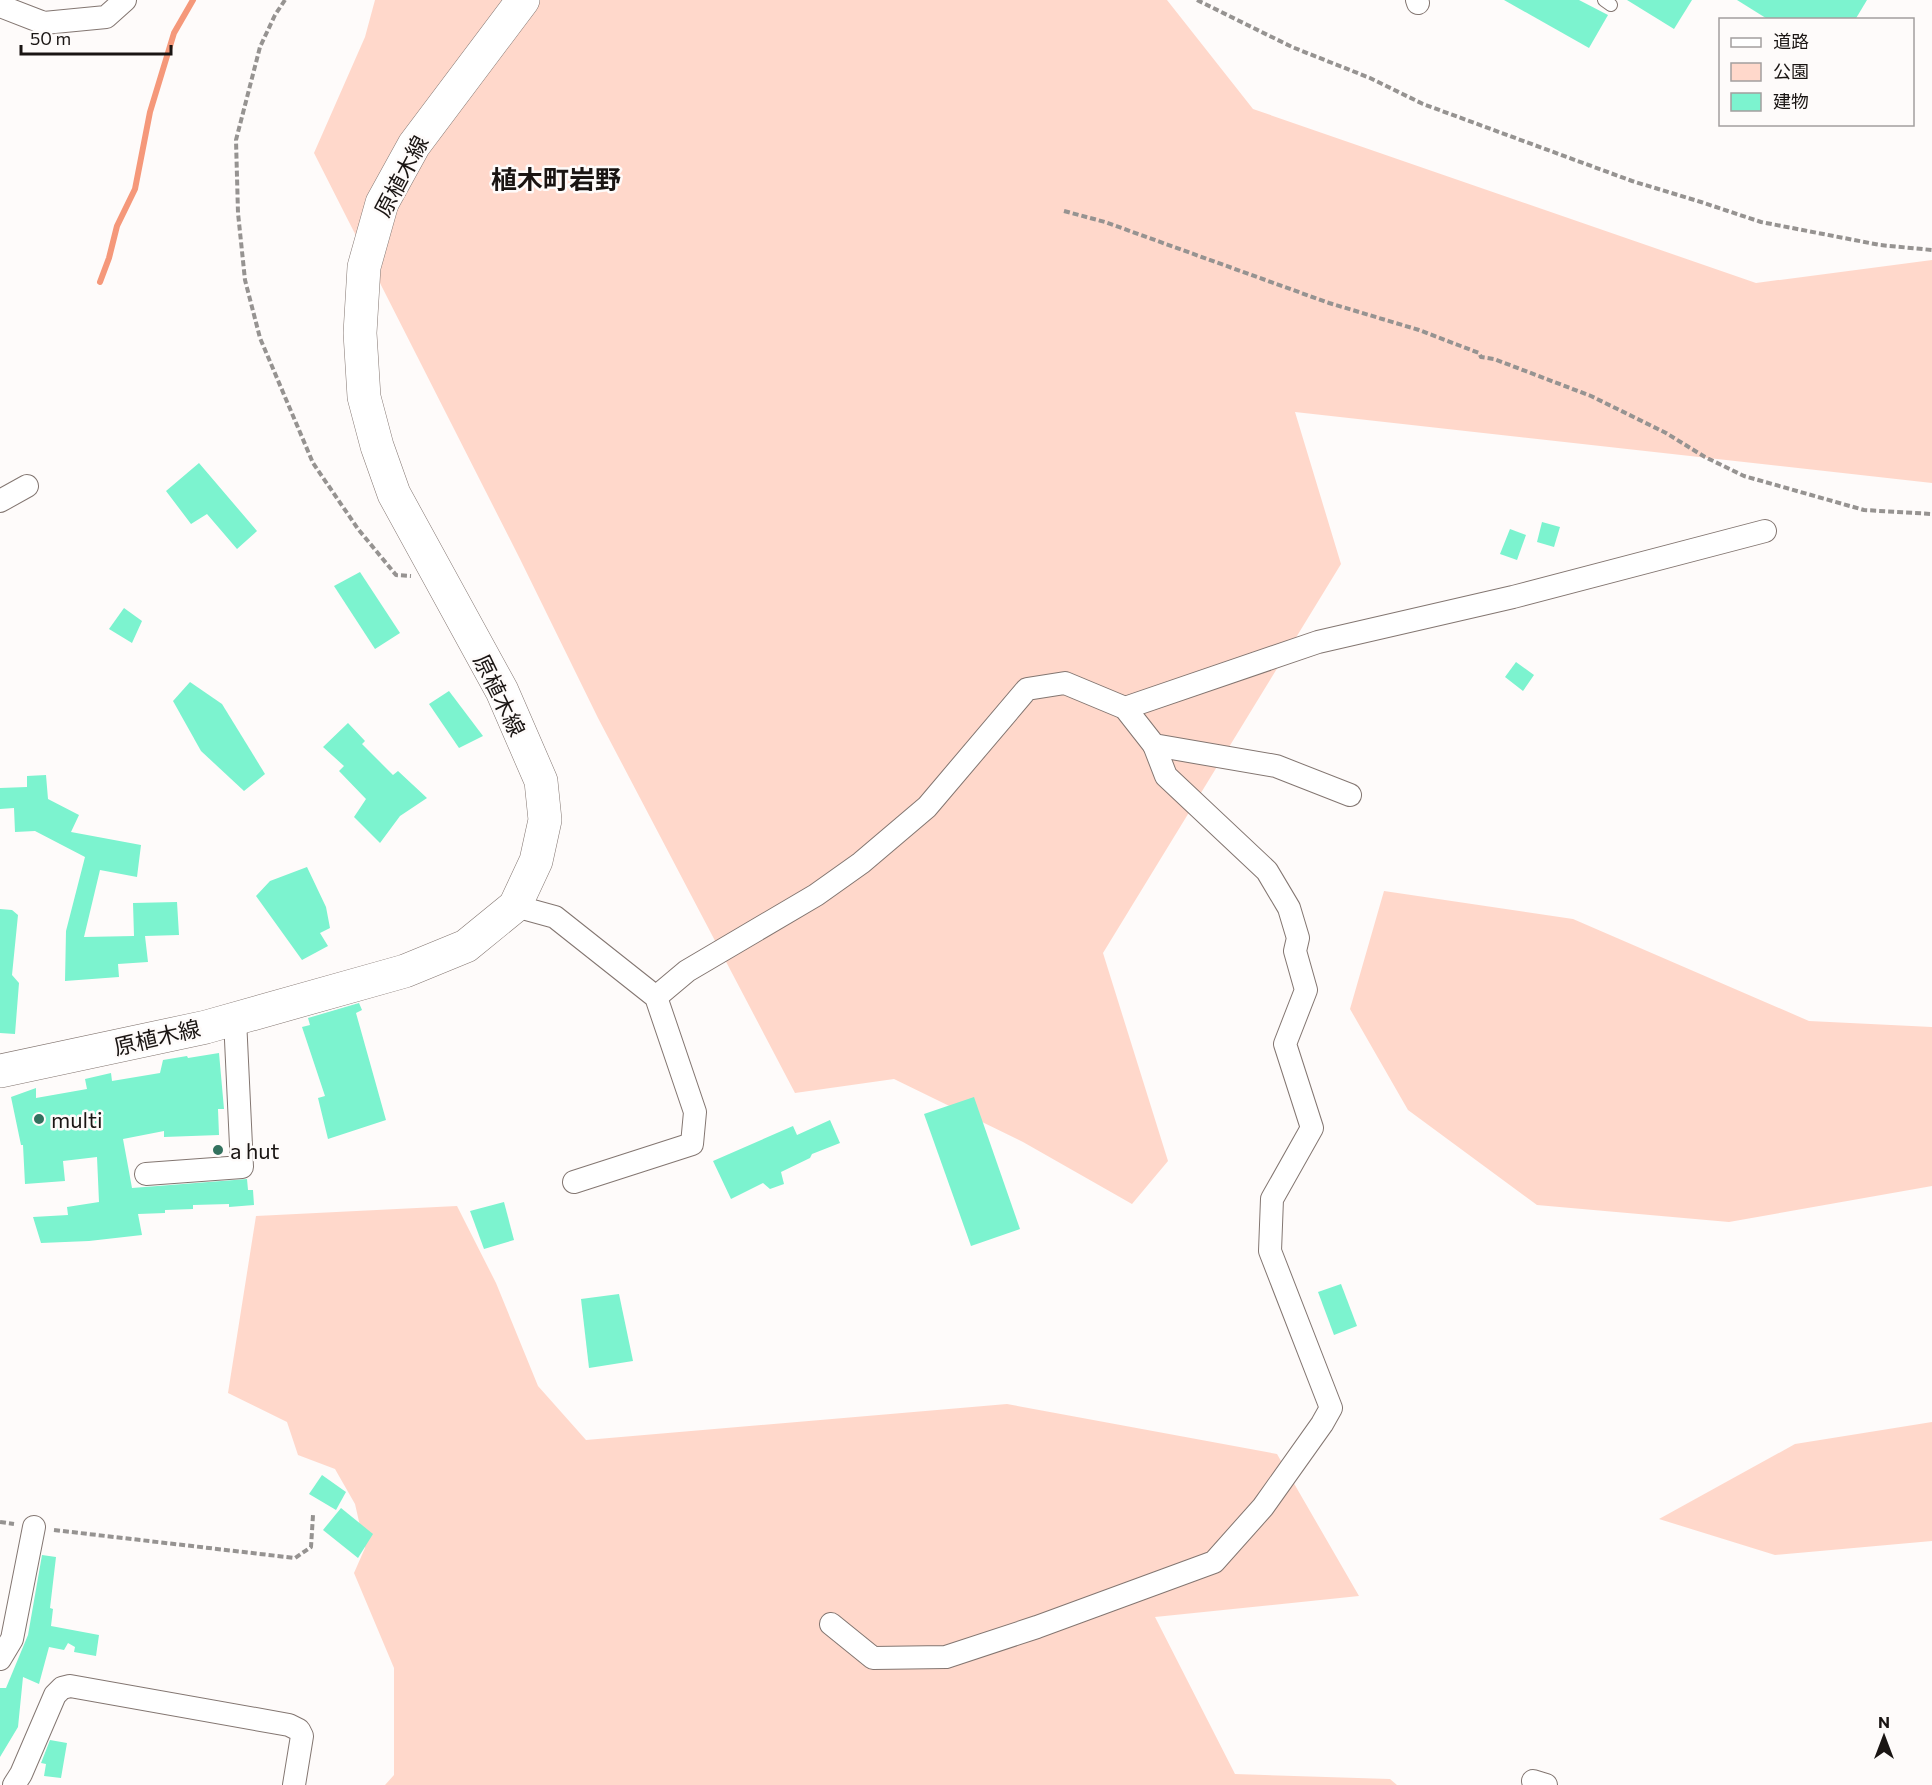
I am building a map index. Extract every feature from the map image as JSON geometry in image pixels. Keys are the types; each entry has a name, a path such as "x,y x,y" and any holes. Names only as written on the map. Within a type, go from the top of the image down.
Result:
{"main road":[{"name":"原植木線","path":"0,1071 195,1029 405,971 466,946 515,906 536,861 545,820 541,781 502,691 394,494 377,446 364,397 360,333 364,267 382,203 414,144 523,0"}],"street":[{"path":"0,6 44,23 106,17 125,0"},
{"path":"0,501 27,486"},
{"path":"1125,708 1318,642 1513,597 1765,531"},
{"path":"656,997 687,971 816,895 861,863 927,807 1027,689 1065,683 1125,708 1154,745 1166,776 1267,871 1289,908 1298,938 1295,951 1306,990 1285,1044 1312,1128 1272,1198 1270,1251 1331,1408 1322,1424 1263,1508 1214,1562 1037,1627 946,1657 873,1658 831,1624"},
{"path":"1154,745 1276,766 1350,795"},
{"path":"515,906 555,917 656,997 695,1112 692,1144 574,1182"},
{"path":"147,1174 242,1167 235,1018"},
{"path":"0,1659 12,1639 34,1527"},
{"path":"14,1785 21,1774 55,1695 62,1688 70,1686 289,1725 299,1730 302,1736 294,1785"}],"path":[{"path":"285,0 260,47 236,140 238,213 245,280 260,338 313,463 358,529 396,575 411,576 433,566"},
{"path":"1197,0 1292,47 1371,78 1423,104 1632,181 1761,222 1880,245 1932,250"},
{"path":"1064,211 1106,222 1329,303 1419,330 1479,353 1481,357 1494,359 1591,396 1666,433 1705,457 1744,476 1864,510 1932,514"},
{"path":"0,1522 295,1558 311,1547 313,1515"}],"green space":[{"path":"375,0 1167,0 1253,109 1756,283 1932,260 1932,483 1295,412 1341,564 1103,953 1168,1161 1132,1204 1023,1142 894,1079 795,1093 598,718 314,153 365,37"},
{"path":"1384,891 1573,919 1809,1021 1932,1027 1932,1186 1729,1222 1537,1205 1408,1110 1350,1009"},
{"path":"457,1206 496,1283 538,1386 586,1440 1007,1404 1277,1454 1359,1596 1155,1617 1235,1774 1390,1779 1397,1785 385,1785 394,1775 394,1668 354,1573 365,1548 355,1504 335,1469 298,1455 287,1422 228,1393 256,1216"},
{"path":"1932,1422 1932,1541 1775,1555 1659,1519 1795,1444"}],"building":[{"path":"1504,0 1579,0 1608,15 1589,48"},
{"path":"1627,0 1692,0 1674,29"},
{"path":"1737,0 1867,0 1856,18 1766,18"},
{"path":"199,463 257,531 237,549 207,514 191,524 166,491"},
{"path":"1542,522 1560,527 1554,547 1537,542"},
{"path":"1510,529 1526,535 1517,560 1500,554"},
{"path":"360,572 400,633 375,649 334,586"},
{"path":"124,608 142,621 132,643 109,629"},
{"path":"1516,662 1534,675 1523,691 1505,677"},
{"path":"190,682 222,704 265,774 244,791 201,751 173,701"},
{"path":"449,691 483,736 459,748 429,704"},
{"path":"348,723 365,741 362,744 393,775 398,771 427,798 400,816 380,843 354,817 366,799 339,771 344,766 323,747"},
{"path":"46,775 48,799 79,815 71,832 141,845 137,877 100,870 84,937 134,936 133,903 177,902 179,935 145,936 148,962 118,964 119,977 65,981 66,931 85,857 35,831 15,832 14,808 0,809 0,788 27,787 27,776"},
{"path":"307,867 326,907 330,928 320,933 328,946 302,960 256,896 270,881"},
{"path":"0,909 12,910 18,915 12,975 19,983 15,1034 0,1033"},
{"path":"359,1003 362,1010 356,1013 386,1120 328,1139 318,1098 325,1096 302,1027 310,1025 308,1018"},
{"path":"219,1053 224,1109 218,1109 219,1135 164,1137 164,1131 123,1139 132,1188 247,1179 248,1190 253,1190 254,1205 229,1207 229,1204 193,1205 193,1209 138,1214 142,1235 41,1243 33,1217 68,1215 67,1207 99,1202 97,1157 63,1161 65,1181 25,1184 23,1145 21,1145 11,1097 36,1088 36,1098 87,1089 85,1079 111,1073 112,1081 160,1073 163,1060"},
{"path":"974,1097 1020,1229 971,1246 924,1114"},
{"path":"830,1120 840,1143 812,1154 810,1158 781,1172 784,1184 770,1189 763,1183 731,1199 713,1161 793,1126 797,1135"},
{"path":"504,1202 514,1240 484,1249 470,1211"},
{"path":"1341,1284 1357,1326 1334,1335 1318,1292"},
{"path":"619,1294 633,1361 589,1368 581,1299"},
{"path":"322,1475 346,1492 336,1510 309,1494"},
{"path":"341,1508 373,1534 358,1558 323,1530"},
{"path":"42,1555 56,1557 50,1608 53,1609 51,1626 99,1635 96,1656 74,1652 75,1647 68,1643 64,1650 49,1647 39,1684 23,1677 18,1727 0,1757 0,1688 6,1688 28,1635"},
{"path":"50,1740 67,1743 61,1778 44,1776 46,1764 41,1763"}],"waterway":[{"path":"100,282 117,226 135,189 150,112 174,33 193,0"}],"place":[{"name":"multi","path":"39,1119"},
{"name":"a hut","path":"218,1150"}],"district":[{"name":"植木町岩野","path":"556,178"}]}
